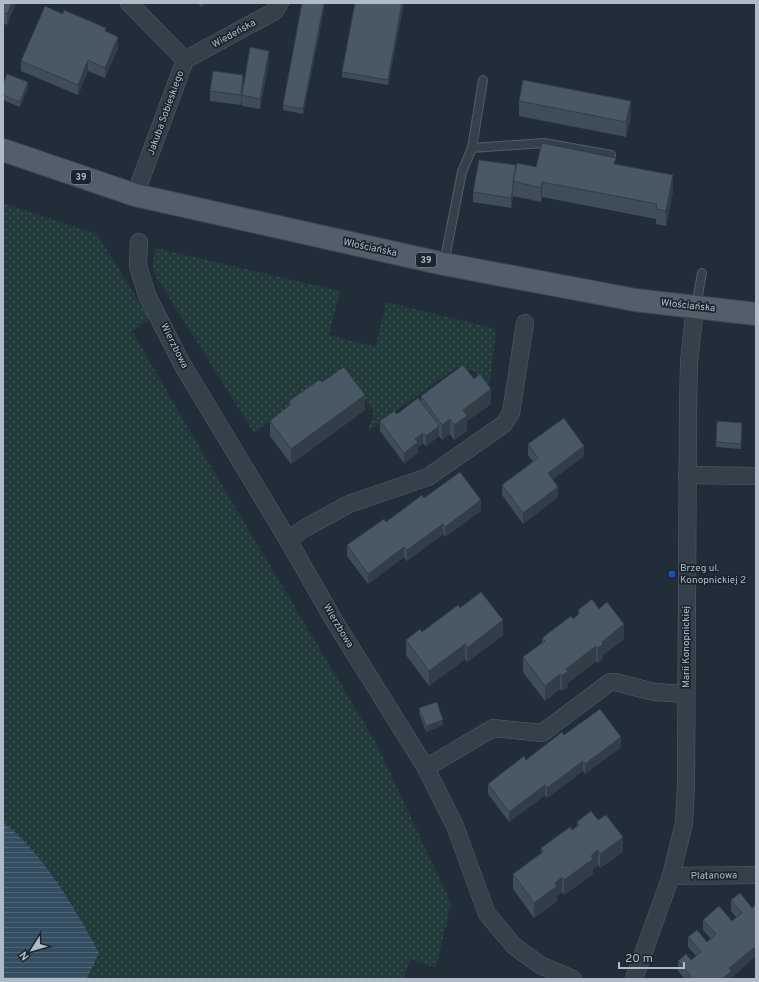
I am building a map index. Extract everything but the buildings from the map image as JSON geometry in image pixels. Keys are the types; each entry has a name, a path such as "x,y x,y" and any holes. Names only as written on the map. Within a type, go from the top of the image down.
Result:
{"main road":[{"name":"Włościańska","path":"3,150 135,195 444,264 635,300 695,307 752,311"}],"street":[{"name":"Jakuba Sobieskiego","path":"129,3 185,60 135,195"},
{"name":"Wiedeńska","path":"185,60 275,11 280,3"},
{"name":"Wierzbowa","path":"139,242 138,266 147,295 182,364 288,540 335,622 426,768 454,826 487,914 514,946 540,965 574,979"},
{"name":"Marii Konopnickiej","path":"634,979 672,876 684,823 686,784 689,362 695,307"},
{"path":"288,540 305,528 349,504 428,477 504,424 511,413 525,323"},
{"path":"687,475 756,476"},
{"path":"426,768 493,728 542,734 610,682 654,692 686,694"},
{"name":"Platanowa","path":"672,876 756,875"}],"lane":[{"path":"444,264 462,172 472,148 483,80"},
{"path":"472,148 544,143 611,155"},
{"path":"695,307 702,273"}],"green space":[{"path":"3,203 97,234 150,319 132,331 201,450 376,743 451,903 436,968 411,959 403,979 87,978 99,953 69,900 45,865 32,849 3,822"},
{"path":"155,248 340,291 329,335 376,347 386,302 496,329 490,380 487,387 475,371 457,367 368,431 374,412 343,369 254,433 155,275 153,266"}],"water":[{"path":"3,822 32,849 45,865 69,900 90,936 99,953 87,978 89,979 3,979"}],"place":[{"name":"Brzeg ul. Konopnickiej 2","path":"672,574"}]}
